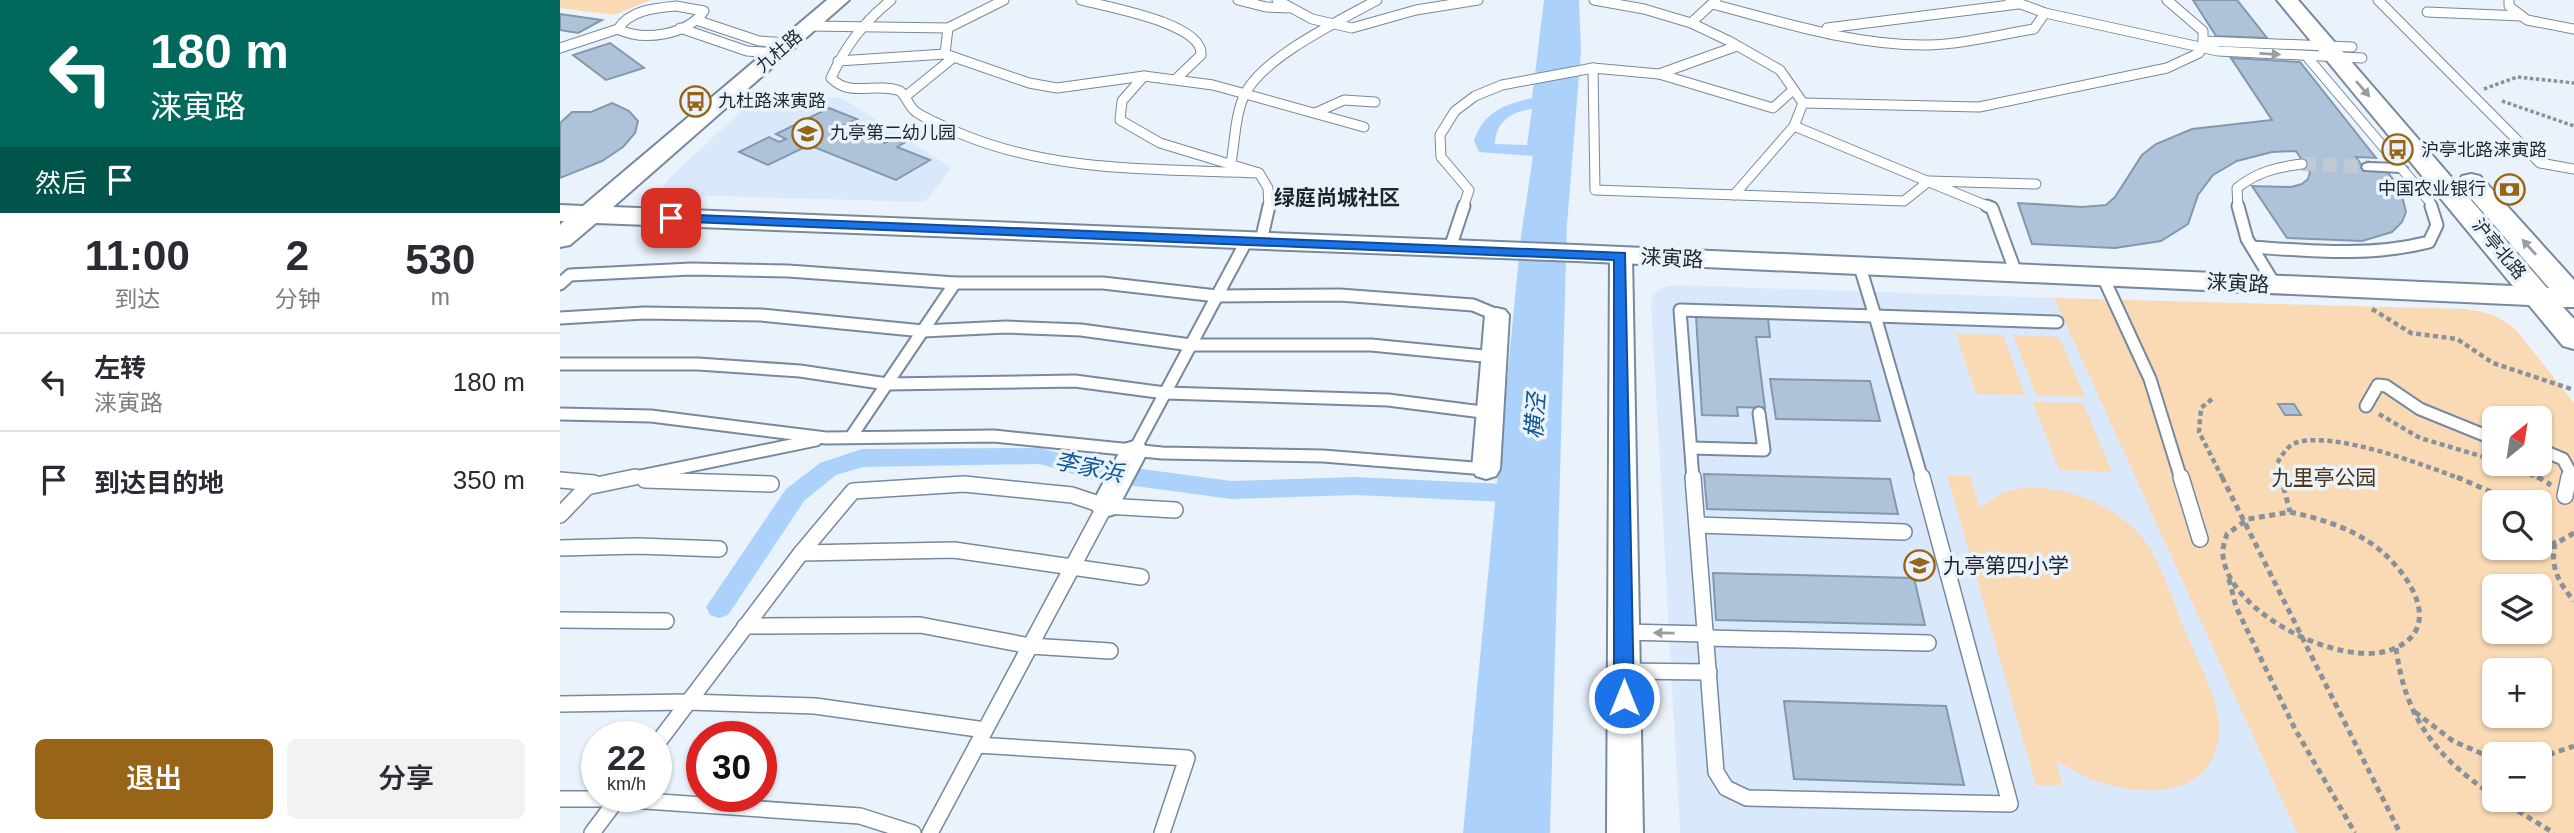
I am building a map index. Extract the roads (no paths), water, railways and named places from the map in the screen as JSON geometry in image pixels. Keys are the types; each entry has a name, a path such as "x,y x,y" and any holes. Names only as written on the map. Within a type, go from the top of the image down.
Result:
{"street":[{"name":"九杜路","path":"560,239 839,0"},
{"name":"沪亭北路","path":"2287,0 2574,298"},
{"name":"沪亭北路","path":"2311,0 2337,53 2574,339"},
{"path":"2369,167 2400,168"},
{"name":"涞寅路","path":"560,213 1576,253 2574,298"},
{"path":"1620,256 1625,833"},
{"path":"1486,469 1497,315"},
{"path":"1105,506 1134,451"}],"lane":[{"path":"891,0 859,27 846,43 831,78 835,85 849,90 899,90 906,96 911,108 976,141 1019,153 1107,164 1259,173"},
{"path":"809,26 948,28 1004,0"},
{"path":"1080,0 1167,25 1196,38 1202,46 1201,55 1176,79"},
{"path":"1238,0 1266,7 1288,8"},
{"path":"1277,0 1288,8 1332,24 1352,28 1416,10 1478,0"},
{"path":"1231,163 1245,94 1266,68 1332,24 1377,0"},
{"path":"1594,0 1644,9 1691,23 1780,70 1803,103"},
{"path":"2010,0 2045,13 2173,42 2337,53"},
{"path":"1803,103 1979,107 2167,68 2199,53 2203,44 2203,31 2167,0"},
{"path":"2378,0 2540,163 2574,169"},
{"path":"2509,0 2509,6 2527,20 2574,29"},
{"path":"560,48 618,29 624,19 634,13 676,2 701,7 702,15 680,28 645,36 623,33 618,29"},
{"path":"1691,23 1714,2 1813,30 1870,40 1915,44 1973,42 1985,37 2034,29 2045,13"},
{"path":"1813,30 2019,3"},
{"path":"2427,12 2522,16"},
{"path":"696,20 783,48"},
{"path":"680,28 747,51 783,48"},
{"path":"906,96 949,56 948,28"},
{"path":"2203,44 2218,51 2337,53"},
{"path":"1659,74 1737,46"},
{"path":"2252,247 2402,251 2429,242 2437,225 2430,202 2400,168 2337,53"},
{"path":"838,61 949,56 1029,83 1057,88 1144,76 1176,79 1213,85 1364,127"},
{"path":"1450,248 1469,190 1441,157 1440,135 1454,111 1475,96 1502,85 1537,76 1593,68 1659,74 1773,108 1793,90"},
{"path":"1593,68 1595,190 1904,201 1929,181 2036,184"},
{"path":"1134,451 1217,296 1254,241 1271,193 1268,183 1259,173 1160,143 1120,120 1118,108 1125,96 1144,76"},
{"path":"1315,113 1340,99 1352,97 1375,102"},
{"path":"1734,195 1794,126 1803,103"},
{"path":"1794,126 1992,208 2016,273"},
{"path":"2275,285 2241,228 2236,208 2237,188 2253,175 2263,171 2302,164"},
{"path":"1860,267 1875,316 1900,397 2010,804 1747,798 1726,788 1716,772 1680,310 1875,316 2057,322"},
{"path":"560,284 570,275 691,269 788,271 955,283 1103,283 1217,296 1340,295 1473,306 1497,315"},
{"path":"2103,277 2150,379 2200,539"},
{"path":"851,437 955,283"},
{"path":"560,318 706,313 796,318 922,331 1006,327 1081,330 1191,345 1371,345 1494,357"},
{"path":"560,365 698,364 800,371 887,384 1075,381 1165,393 1388,400 1490,414"},
{"path":"2366,406 2378,385 2386,386 2420,409 2482,434"},
{"path":"1691,448 1764,450 1759,413"},
{"path":"560,414 651,416 826,438"},
{"path":"560,515 587,487 826,438 994,436 1134,451 1323,456 1486,469"},
{"path":"2552,452 2557,453 2570,466 2573,479 2565,496"},
{"path":"560,480 602,484"},
{"path":"623,480 771,484"},
{"path":"672,724 801,553 853,491 964,484 1072,495 1105,506 1175,510"},
{"path":"930,833 1105,506"},
{"path":"1697,525 1904,532"},
{"path":"560,548 638,546 719,549"},
{"path":"801,553 954,550 1141,577"},
{"path":"560,620 666,621"},
{"path":"745,626 920,625 1030,646 1110,651"},
{"path":"1623,632 1928,643"},
{"path":"1624,671 1709,672"},
{"path":"560,704 688,702 815,706 981,737 1187,758 1162,833"},
{"path":"560,799 581,799"},
{"path":"672,802 860,816 913,833"},
{"path":"592,833 608,812"}],"water":[{"name":"横泾","path":"1544,0 1579,0 1581,51 1567,224 1550,833 1463,833 1521,236 1533,156 1479,152 1474,141 1489,116 1513,103 1532,98","holes":["1532,109 1527,145 1495,144 1498,129 1506,119 1518,112"]}],"waterway":[{"name":"李家浜","path":"719,607 795,495 828,469 862,458 1040,456 1098,472 1231,490 1355,486 1528,494"}],"tunnel":[{"path":"2302,164 2369,167"}],"place":[{"name":"九杜路涞寅路","path":"695,101"},
{"name":"九亭第二幼儿园","path":"807,133"},
{"name":"沪亭北路涞寅路","path":"2398,150"},
{"name":"中国农业银行","path":"2509,189"},
{"name":"九亭第四小学","path":"1920,565"}],"district":[{"name":"绿庭尚城社区","path":"1337,197"}],"park label":[{"name":"九里亭公园","path":"2324,477"}]}
